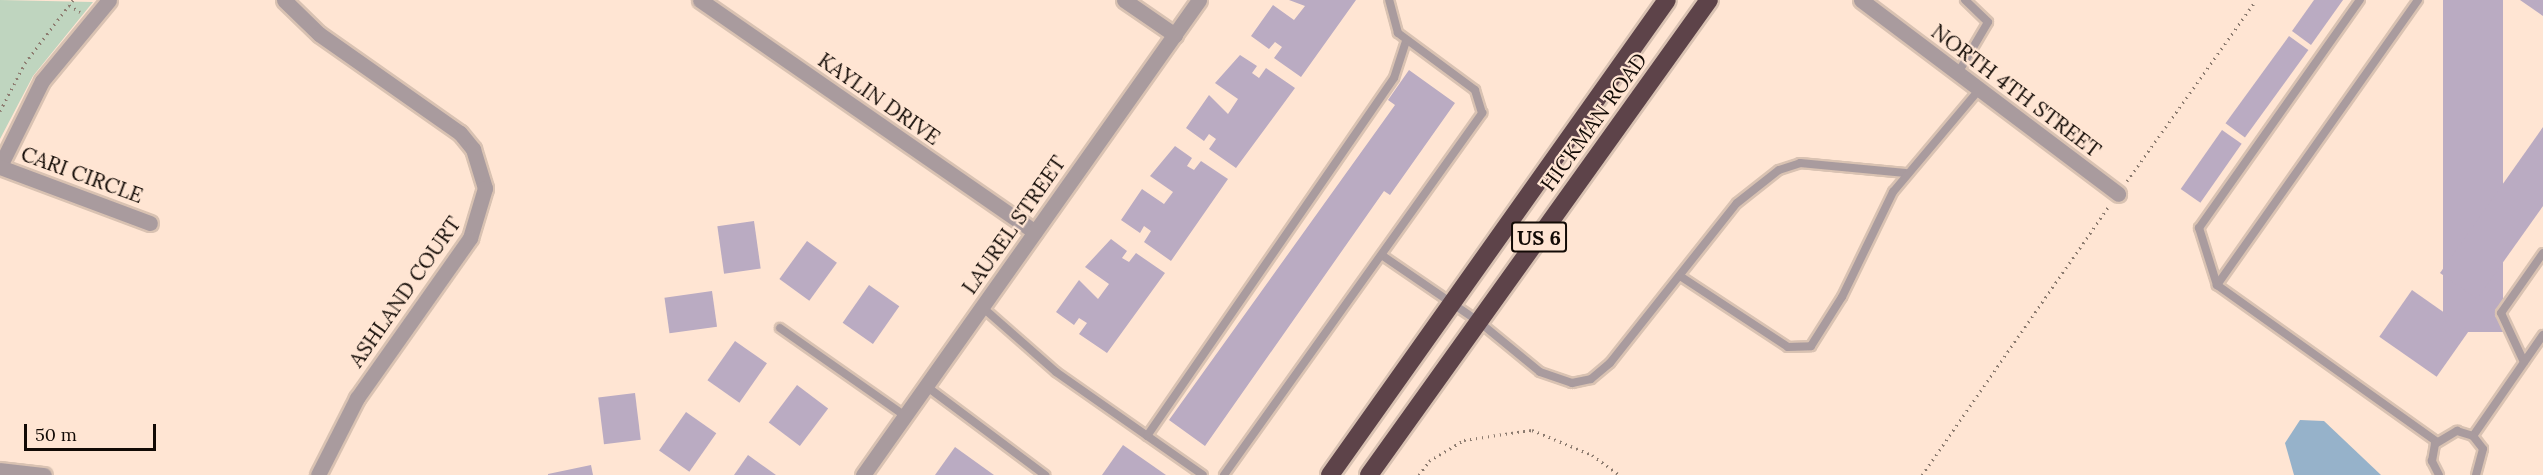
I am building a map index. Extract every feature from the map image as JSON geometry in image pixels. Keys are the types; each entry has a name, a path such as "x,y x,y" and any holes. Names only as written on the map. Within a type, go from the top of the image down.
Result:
{"highway":[{"name":"HICKMAN ROAD","path":"1330,475 1667,0"},
{"name":"HICKMAN ROAD","path":"1370,475 1709,0"}],"street":[{"path":"0,167 42,81 109,0"},
{"name":"ASHLAND COURT","path":"284,0 319,34 460,133 473,149 485,188 470,238 357,398 318,475"},
{"name":"KAYLIN DRIVE","path":"700,0 1035,232"},
{"path":"1124,0 1175,35"},
{"name":"LAUREL STREET","path":"863,475 1199,0"},
{"name":"NORTH 4TH STREET","path":"1861,0 2118,194"},
{"name":"CARI CIRCLE","path":"0,167 150,223"},
{"path":"0,470 44,475"}],"lane":[{"path":"1224,475 1477,122 1483,104 1475,90 1406,42 1392,20 1389,0"},
{"path":"1958,74 1989,22 1965,0"},
{"path":"2360,0 2199,228 2217,285 2437,442"},
{"path":"2217,285 2418,0"},
{"path":"1146,436 1394,78 1406,42"},
{"path":"1680,276 1788,347 1811,346 1906,173 1979,90"},
{"path":"1383,256 1478,321 1540,372 1582,381 1611,363 1737,204 1791,165 1906,173"},
{"path":"2524,362 2501,313 2543,253"},
{"path":"982,307 1056,372 1203,475"},
{"path":"780,328 905,416"},
{"path":"2473,436 2543,335"},
{"path":"926,386 1045,475"},
{"path":"2439,475 2432,461 2437,442 2457,431 2473,436 2484,458 2476,475"}],"path":[{"path":"1922,475 2256,0"},
{"path":"0,111 25,63 69,5"},
{"path":"1419,475 1429,461 1464,440 1532,430 1592,455 1620,475"}],"green space":[{"path":"0,0 93,2 33,76 0,139"}],"water":[{"path":"2300,420 2324,421 2381,475 2294,475 2285,443"}],"building":[{"path":"1289,0 1356,0 1301,77 1274,58 1282,47 1275,42 1269,49 1251,36 1273,5 1294,20 1305,6"},
{"path":"2314,0 2343,0 2311,45 2292,31"},
{"path":"2443,0 2503,0 2503,332 2443,332"},
{"path":"2520,0 2543,0 2543,16"},
{"path":"2289,36 2308,50 2245,137 2226,123"},
{"path":"1240,55 1257,66 1252,73 1259,78 1266,68 1295,88 1236,168 1209,149 1216,139 1209,134 1204,141 1186,128 1209,95 1228,114 1238,99 1215,83"},
{"path":"1409,70 1455,103 1390,195 1384,191 1205,446 1169,420 1395,105 1388,100"},
{"path":"2543,127 2543,206 2477,299 2440,273"},
{"path":"2222,130 2242,144 2200,203 2181,189"},
{"path":"1175,146 1192,158 1187,166 1194,170 1201,161 1228,179 1171,261 1144,242 1151,231 1144,226 1140,233 1121,220 1142,189 1164,204 1173,192 1150,176"},
{"path":"754,221 761,269 724,274 717,226"},
{"path":"1111,239 1127,251 1122,258 1129,262 1136,253 1165,273 1107,353 1079,334 1087,323 1079,318 1074,325 1056,312 1079,280 1098,299 1109,284 1085,267"},
{"path":"807,241 837,263 809,301 779,279"},
{"path":"869,285 899,306 873,344 843,323"},
{"path":"2412,290 2469,330 2437,377 2379,337"},
{"path":"712,291 717,327 669,333 664,298"},
{"path":"735,341 767,363 739,403 707,380"},
{"path":"797,385 828,408 800,446 769,423"},
{"path":"635,393 641,440 604,444 598,398"},
{"path":"686,412 716,433 689,472 659,451"},
{"path":"1123,445 1166,475 1102,475"},
{"path":"955,447 994,475 935,475"},
{"path":"748,455 776,475 734,475"},
{"path":"591,465 593,475 548,475 548,474"}]}
